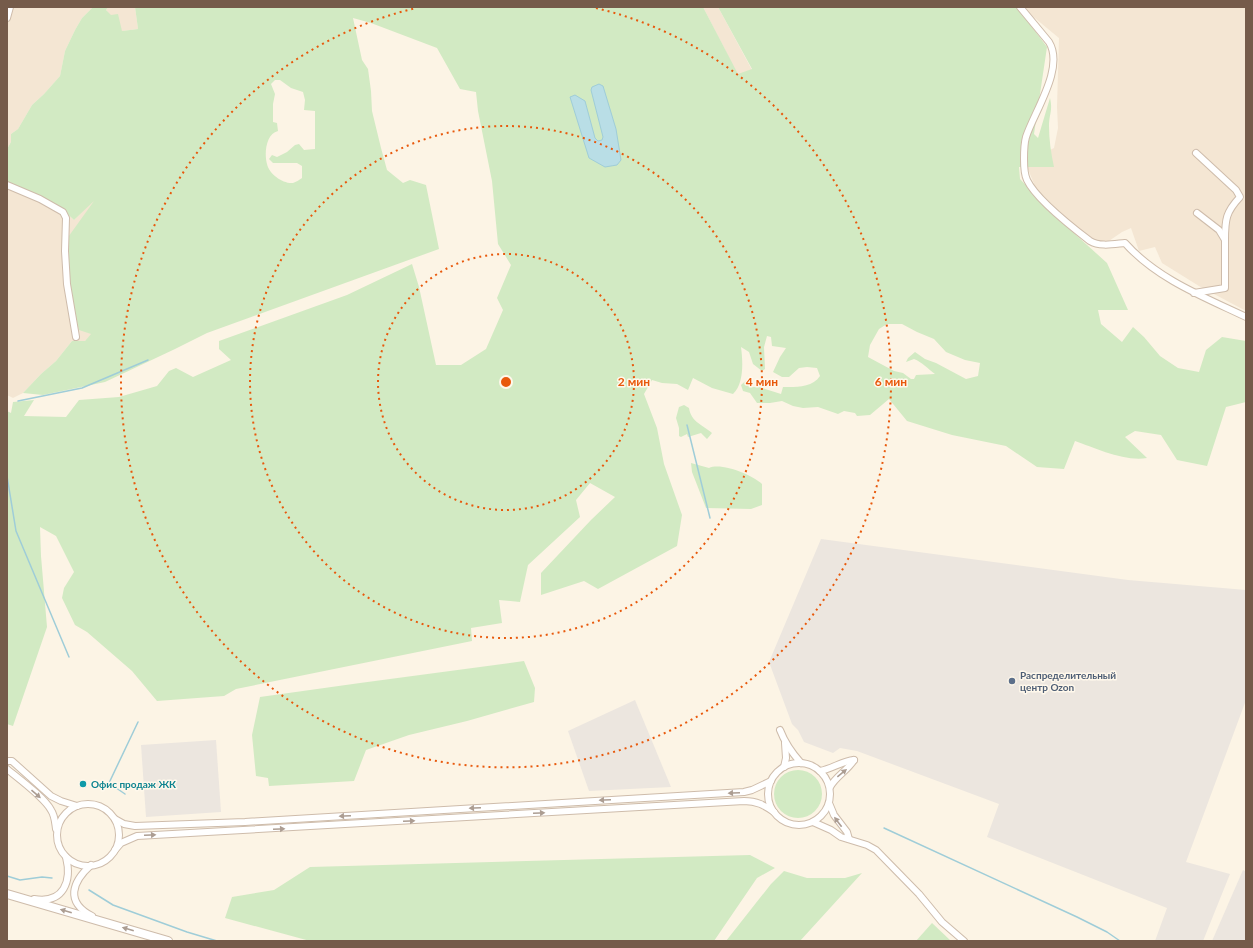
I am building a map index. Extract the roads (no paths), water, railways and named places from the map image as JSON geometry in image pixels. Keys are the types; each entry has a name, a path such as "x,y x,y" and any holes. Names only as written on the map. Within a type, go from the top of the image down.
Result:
{"street":[{"path":"7,18 10,7"},
{"path":"1020,7 1049,42 1052,47 1054,58 1047,86 1026,137 1024,165 1026,179 1040,198 1090,241 1095,244 1103,245 1125,243 1137,256 1151,266 1194,292 1246,316"},
{"path":"1194,292 1225,288 1226,218 1230,208 1240,197 1236,190 1196,153"},
{"path":"7,185 40,199 64,212 66,218 65,251 67,284 76,336"},
{"path":"1197,213 1219,230 1225,240"},
{"path":"780,730 794,756 801,763"},
{"path":"784,767 786,758 785,741"},
{"path":"820,771 844,761 854,760 849,768 834,780 830,787"},
{"path":"7,761 12,761 51,796 61,802 76,806"},
{"path":"104,922 87,914 76,902 74,895 76,881 91,866 109,858 121,843 138,836 736,801 753,801 761,804 774,812 780,818 792,824 805,824 813,822 820,817 829,803 830,787 826,778 820,771 808,764 792,763 784,767 774,775 768,789 770,805 774,812"},
{"path":"7,769 48,806 54,817 58,842 66,857 73,862 91,866"},
{"path":"115,819 124,824 135,826 245,822 744,792 771,781"},
{"path":"829,803 834,816 847,832 849,839"},
{"path":"57,833 63,816 69,810 76,806 85,804 98,806 110,812 115,819 118,829 118,840 115,850"},
{"path":"813,822 831,830 841,837 867,845 876,850 919,894 942,922 964,941"},
{"path":"9,895 40,900 59,895 67,880 69,868 66,857"},
{"path":"9,895 168,941"}],"water":[{"path":"599,84 603,86 616,129 621,160 617,165 605,167 589,158 570,97 575,95 585,101 595,138 598,141 602,140 603,137 591,90 592,87"}],"waterway":[{"path":"18,401 82,388 148,360"},
{"path":"687,425 710,518"},
{"path":"7,476 16,531 69,657"},
{"path":"125,794 109,783 138,722"},
{"path":"884,828 1077,917 1107,932 1120,941"},
{"path":"7,876 20,880 42,877 52,878"},
{"path":"89,890 113,905 187,932 217,941"}],"place":[{"name":"Распределительный центр Ozon","path":"1012,681"},
{"name":"Офис продаж ЖК","path":"83,784"}]}
